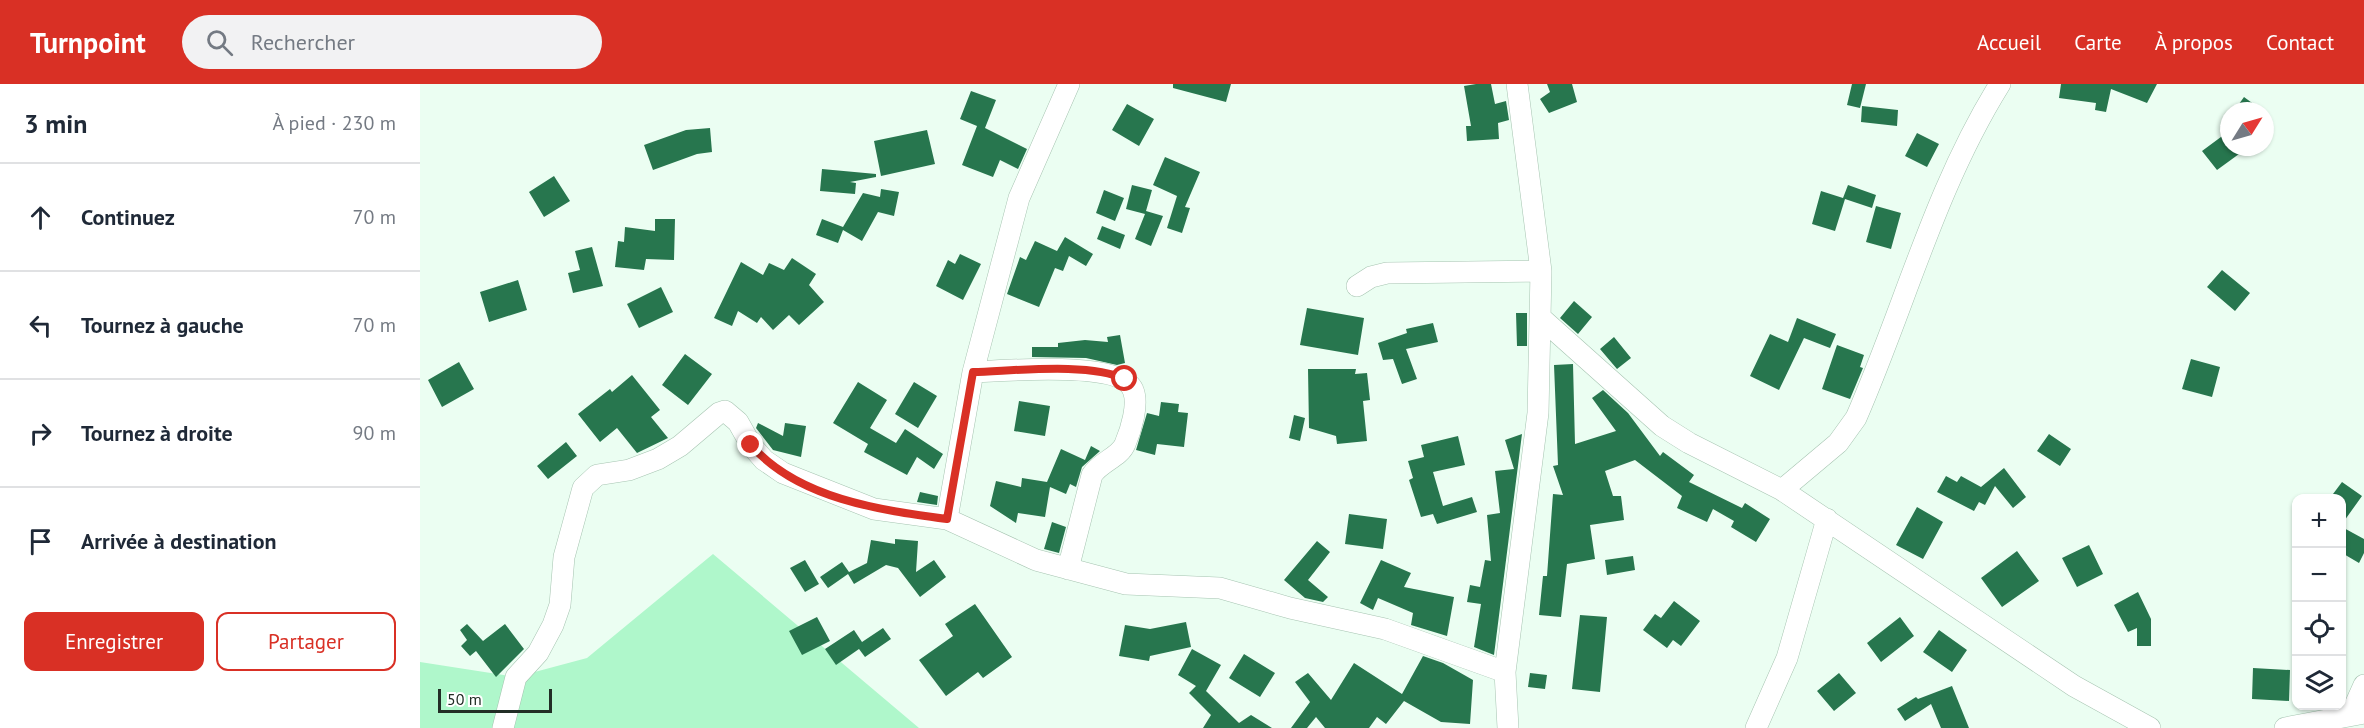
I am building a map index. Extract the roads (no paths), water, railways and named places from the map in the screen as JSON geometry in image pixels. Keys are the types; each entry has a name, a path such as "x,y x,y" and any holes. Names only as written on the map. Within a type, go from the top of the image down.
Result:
{"street":[{"path":"947,519 973,372 1019,198 1069,84"},
{"path":"1508,728 1505,672 1539,413 1541,271 1517,84"},
{"path":"1782,490 1838,443 1856,418 1931,220 1959,155 2000,84"},
{"path":"1357,286 1371,277 1387,273 1541,271"},
{"path":"1540,318 1662,426 1689,443 1782,490 2074,686 2150,728"},
{"path":"973,372 1057,369 1113,374 1125,379 1133,389 1135,404 1125,446 1096,468 1092,475 1068,569"},
{"path":"503,728 516,677 538,653 553,625 560,605 564,557 584,488 597,475 629,470 658,459 680,446 719,412 726,411 732,414 757,453 783,473 874,509 947,519 1036,560 1126,584 1220,588 1290,608 1385,629 1505,672"},
{"path":"1756,728 1787,658 1827,519"},
{"path":"2285,728 2358,713 2364,685"}]}
